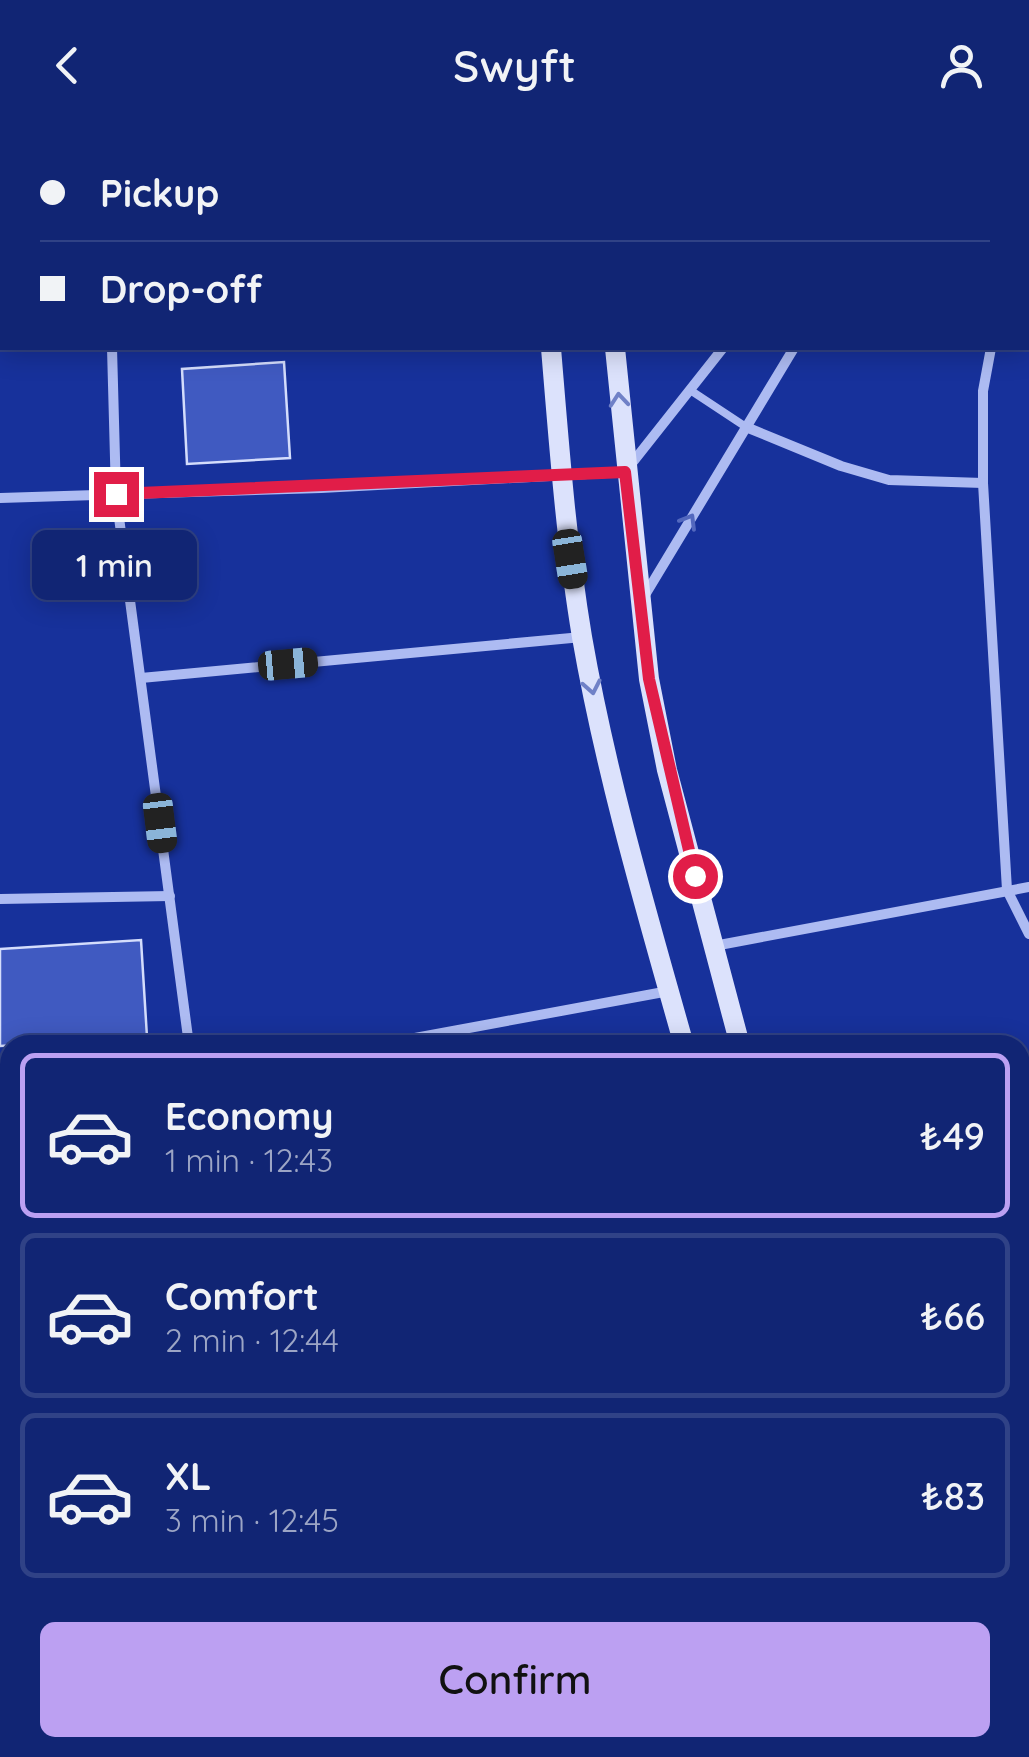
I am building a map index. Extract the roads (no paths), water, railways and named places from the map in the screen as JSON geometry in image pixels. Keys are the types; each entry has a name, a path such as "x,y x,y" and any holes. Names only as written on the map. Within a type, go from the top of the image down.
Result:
{"main road":[{"path":"552,350 562,477 582,638 604,748 681,1035"},
{"path":"615,350 639,604 667,770 737,1035"}],"street":[{"path":"112,350 116,494 188,1035"},
{"path":"0,498 625,472 722,350"},
{"path":"639,604 793,350"},
{"path":"992,350 984,391 983,483 1007,890 1029,934"},
{"path":"746,427 889,480 983,483"},
{"path":"141,678 582,638"},
{"path":"713,947 1029,888"},
{"path":"0,898 170,896"},
{"path":"431,1035 669,991"}],"lane":[{"path":"690,390 746,427"}]}
